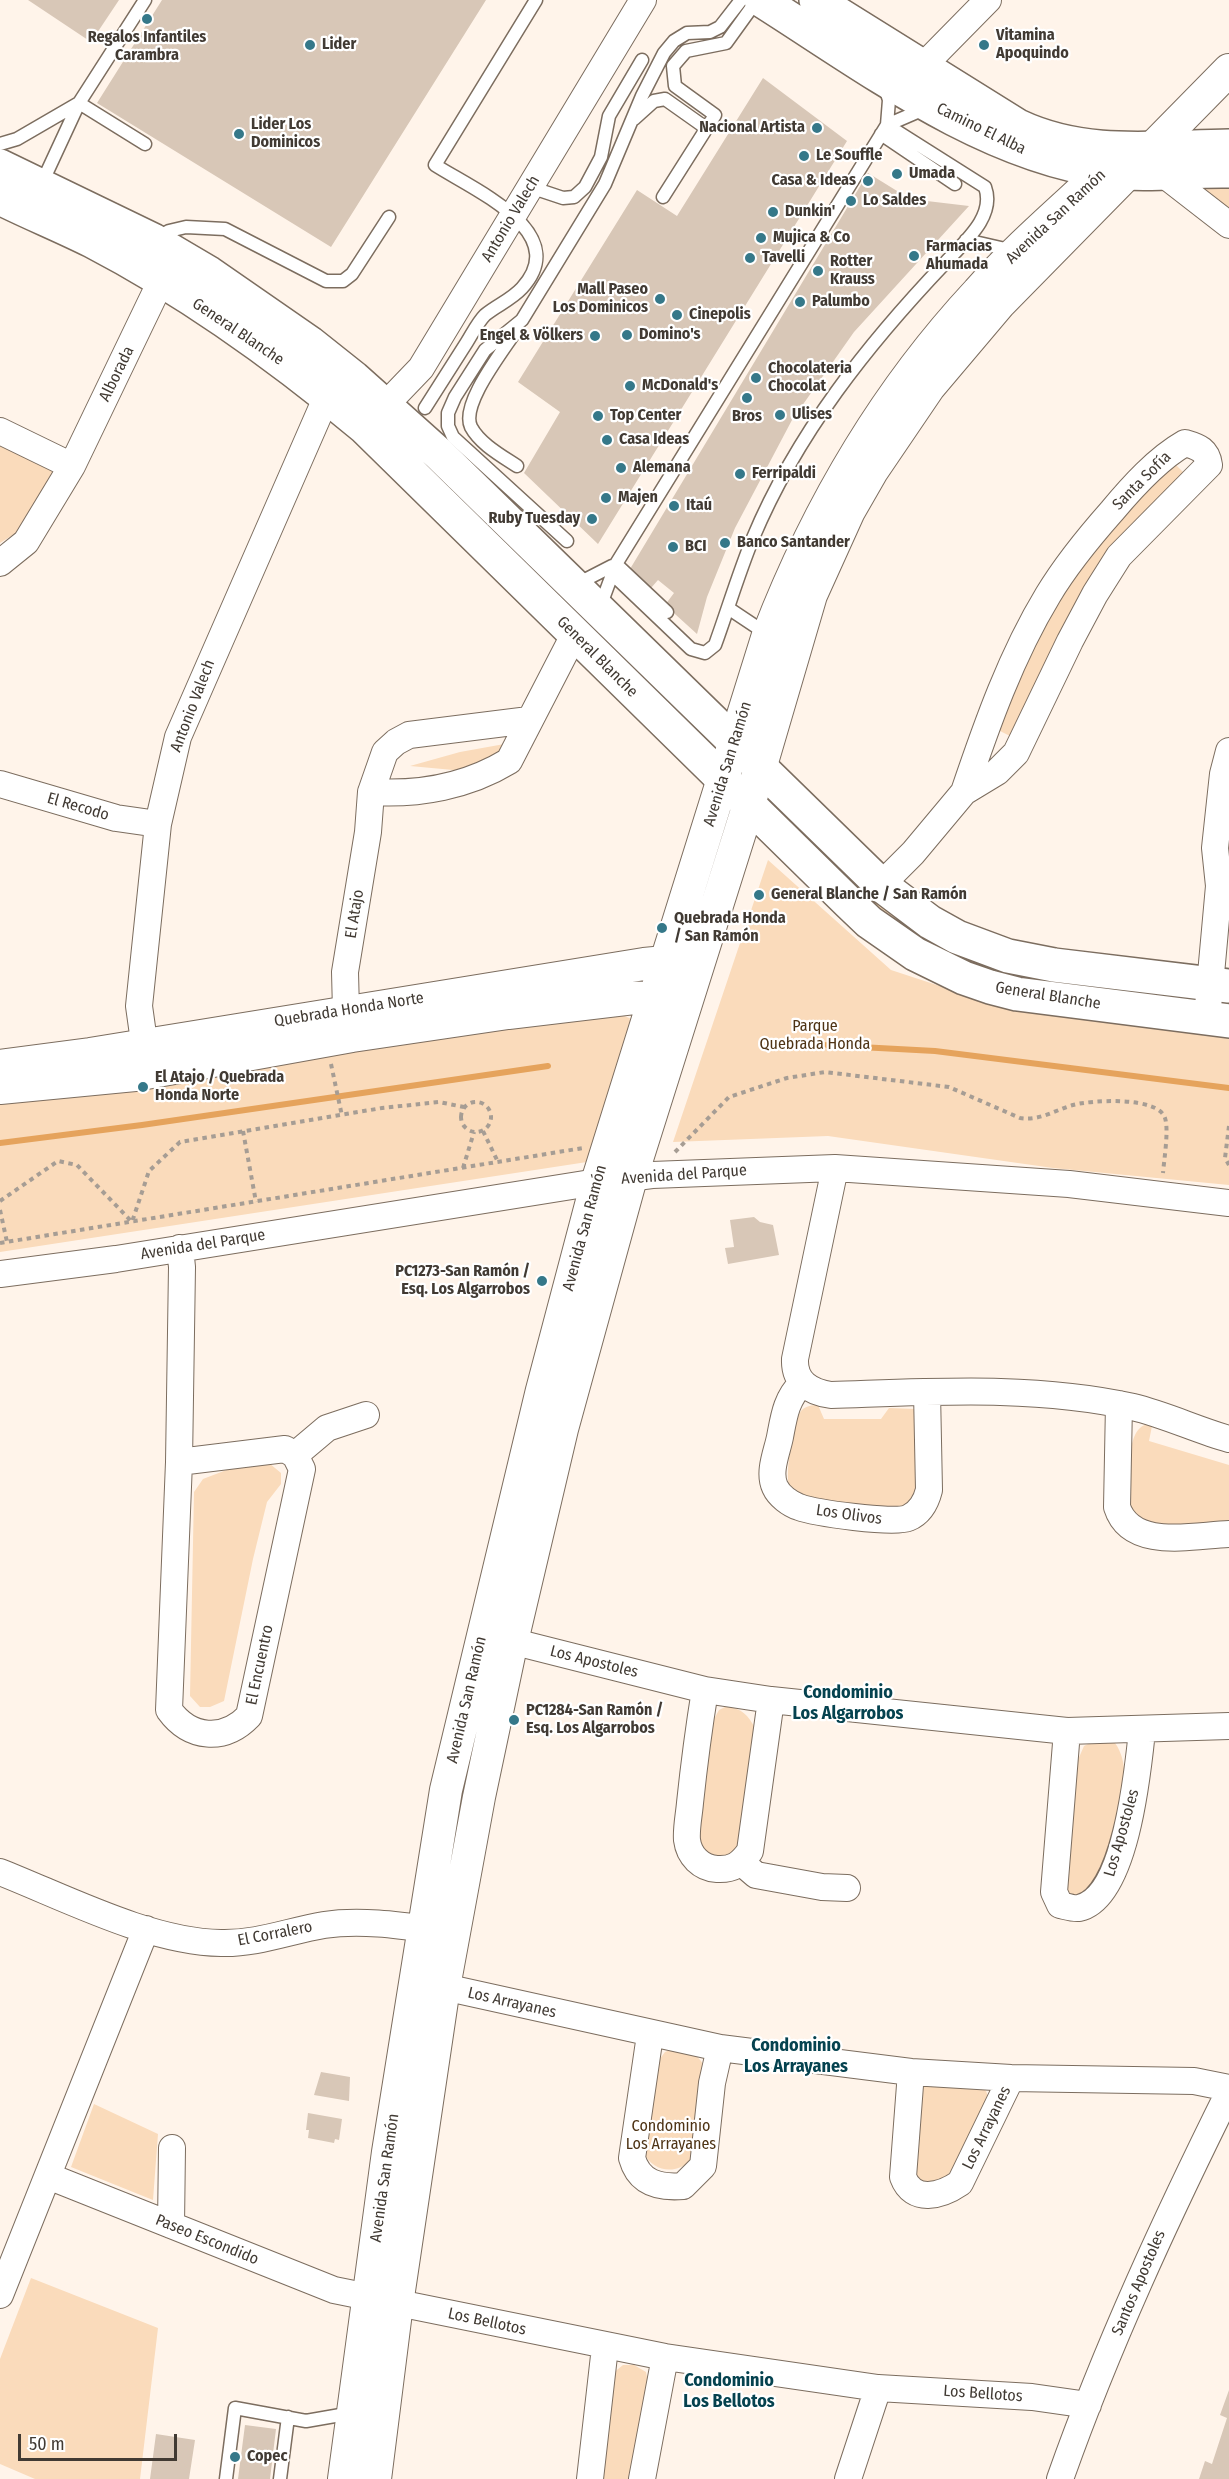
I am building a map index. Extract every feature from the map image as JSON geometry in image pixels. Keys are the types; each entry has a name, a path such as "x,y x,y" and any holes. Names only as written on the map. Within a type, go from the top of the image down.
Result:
{"main road":[{"name":"Camino El Alba","path":"759,0 880,76 937,108 1025,152 1142,158 1229,146"},
{"name":"Camino El Alba","path":"816,0 1037,135 1074,146 1229,171"},
{"name":"General Blanche","path":"0,166 153,240 264,310 310,343 574,635 869,922 915,954 947,970 1017,994 1218,1019"},
{"path":"0,182 21,190 41,186"},
{"name":"General Blanche","path":"0,198 54,223 161,280 249,338 327,396 446,446 598,611 881,885 930,922 957,937 1008,956 1054,965 1220,985"},
{"path":"54,223 76,220 124,241 153,240"}],"street":[{"name":"Antonio Valech","path":"375,416 421,368 643,0"},
{"path":"923,66 988,0"},
{"name":"Avenida San Ramón","path":"344,2479 353,2413 382,2301 454,1933 497,1637 542,1390 597,1182 671,1000 697,971 749,806 811,595 849,511 872,471 928,387 963,344 1038,263 1229,70"},
{"path":"1142,158 1229,225"},
{"name":"Avenida San Ramón","path":"375,2479 382,2301 422,1928 446,1790 497,1637 642,1176 671,1000 665,962 768,635 785,591 820,516 877,419 942,331 1017,251 1142,158"},
{"name":"Alborada","path":"0,562 27,542 72,466 161,280"},
{"name":"Antonio Valech","path":"146,1058 139,1006 158,824 178,737 327,396"},
{"path":"0,431 72,466"},
{"name":"Santa Sofía","path":"881,885 913,853 964,792 997,772 1016,753 1095,594 1119,556 1209,465 1207,456 1199,447 1185,443 1173,450 1126,495 1087,540 1048,594 990,715 964,792"},
{"path":"1064,573 1095,594"},
{"path":"372,792 394,793 460,783 489,773 508,761 519,745 529,720 574,635"},
{"name":"El Atajo","path":"349,1023 345,972 368,832 372,792 385,752 396,742 409,735 529,720"},
{"path":"1218,1019 1224,878 1215,848 1222,774 1229,751"},
{"name":"El Recodo","path":"0,784 116,818 158,824"},
{"name":"Quebrada Honda Norte","path":"0,1088 146,1058 349,1023 665,962 697,971"},
{"name":"Quebrada Honda Norte","path":"349,1023 671,1000"},
{"name":"Quebrada Honda Norte","path":"0,1066 146,1058"},
{"path":"834,1168 795,1359 795,1372 802,1383 816,1392 831,1395 927,1392 1034,1394 1119,1404 1160,1415 1229,1439"},
{"name":"Avenida del Parque","path":"0,1274 63,1267 642,1176 834,1168 1069,1184 1229,1203"},
{"name":"El Encuentro","path":"180,1248 182,1267 179,1462 170,1710 182,1725 191,1730 210,1735 232,1730 249,1716 302,1476 302,1468 295,1455"},
{"name":"Los Olivos","path":"802,1383 792,1393 786,1407 772,1471 775,1487 785,1499 801,1508 892,1521 915,1515 924,1503 929,1490 927,1392"},
{"path":"1119,1404 1117,1507 1124,1522 1137,1532 1154,1537 1229,1534"},
{"path":"179,1462 285,1449 295,1455 327,1428 366,1415"},
{"name":"Los Apostoles","path":"497,1637 705,1689 771,1700 1067,1731 1142,1731 1229,1726"},
{"path":"705,1689 696,1745 687,1841 694,1858 702,1866 730,1869 742,1863 750,1851 771,1700"},
{"name":"Los Apostoles","path":"1067,1731 1054,1892 1060,1905 1078,1908 1092,1900 1106,1887 1124,1839 1136,1788 1142,1731"},
{"path":"742,1863 756,1875 822,1887 847,1888"},
{"name":"El Corralero","path":"0,1872 146,1929 178,1938 219,1943 266,1940 325,1925 356,1924 422,1928 454,1933"},
{"path":"0,2295 146,1929"},
{"name":"Los Arrayanes","path":"444,1988 650,2035 720,2048 910,2072 1011,2078 1194,2081 1229,2090"},
{"path":"650,2035 632,2158 636,2170 644,2180 666,2187 683,2186 703,2166 712,2083 720,2048"},
{"name":"Los Arrayanes","path":"910,2072 903,2177 907,2188 918,2195 941,2193 960,2183 1011,2078"},
{"name":"Santos Apostoles","path":"1060,2479 1088,2404 1163,2226 1229,2090"},
{"path":"171,2225 172,2148"},
{"name":"Paseo Escondido","path":"48,2176 334,2290 382,2301"},
{"name":"Los Bellotos","path":"382,2301 664,2357 878,2388 1032,2397 1088,2404"},
{"path":"590,2479 605,2347"},
{"path":"642,2479 664,2357"},
{"path":"848,2479 878,2388"}],"lane":[{"path":"41,186 79,103 145,0"},
{"path":"425,408 484,316 507,302 523,287 531,274 537,246 530,232 513,215 435,165 536,0"},
{"path":"517,466 498,452 472,427 471,404 605,184 663,53 674,41 687,33 710,32 720,27 741,0"},
{"path":"663,197 715,115 675,86 673,66 686,51 726,43 759,0"},
{"path":"530,187 563,198 574,197 585,187 601,157 609,116 642,60"},
{"path":"880,76 888,100 884,130"},
{"path":"633,119 660,99 672,103 706,128"},
{"path":"0,144 17,139 79,103"},
{"path":"79,103 145,144"},
{"path":"598,611 612,569 884,130 909,113 937,108"},
{"path":"884,130 955,184"},
{"path":"612,569 699,653 710,650 715,645 763,518 792,461 848,372 898,312 966,240 987,212 989,204 985,188 884,130"},
{"path":"601,157 614,164"},
{"path":"153,240 169,231 186,227 225,229 327,281 343,281 352,274 389,217"},
{"path":"966,240 1017,251"},
{"path":"531,274 544,282"},
{"path":"522,320 485,350 455,397 448,413 446,446 486,468 567,541"},
{"path":"486,468 498,452"},
{"path":"573,586 612,569"},
{"path":"612,569 668,612"},
{"path":"729,608 768,635"},
{"path":"226,2479 235,2408 306,2421 353,2413"},
{"path":"280,2479 288,2417"}],"path":[{"path":"642,1176 729,1097 787,1078 825,1072 949,1087 1020,1118 1031,1120 1073,1105 1094,1101 1149,1104 1159,1109 1166,1121 1162,1195"},
{"path":"335,1079 342,1116"},
{"path":"473,1101 480,1101 488,1107 491,1118 483,1131 474,1132 464,1127 461,1122 460,1115 464,1107 473,1101"},
{"path":"132,1222 149,1171 180,1142 439,1102 464,1107"},
{"path":"1229,1126 1225,1158 1229,1165"},
{"path":"243,1131 256,1202"},
{"path":"483,1131 498,1162"},
{"path":"464,1168 474,1132"},
{"path":"0,1243 586,1147"},
{"path":"0,1201 58,1161 77,1165 132,1222"},
{"path":"0,1210 7,1242"}],"green space":[{"path":"1229,183 1229,218 1197,184"},
{"path":"0,440 57,464 19,531 0,543"},
{"path":"1170,459 1188,477 1112,555 1012,737 996,729 1022,658 1092,544"},
{"path":"510,743 504,754 464,771 410,766 460,752"},
{"path":"763,798 769,799 899,917 1190,996 1190,1000 1007,979 963,965 894,927"},
{"name":"Parque Quebrada Honda","path":"768,860 891,970 1013,1010 1229,1036 1229,1185 1053,1168 828,1136 673,1142"},
{"path":"606,1008 636,1021 600,1160 0,1252 0,1104 86,1094"},
{"path":"818,1405 824,1419 881,1419 889,1408 916,1409 915,1492 905,1506 893,1510 808,1498 789,1485 789,1459 798,1416 804,1408"},
{"path":"1145,1425 1152,1426 1149,1441 1229,1465 1229,1522 1160,1525 1146,1523 1129,1508 1131,1449 1138,1430"},
{"path":"269,1463 281,1473 281,1484 267,1502 224,1701 210,1707 200,1707 190,1696 194,1492 203,1479 229,1469"},
{"name":"Condominio Los Algarrobos","path":"727,1706 744,1713 755,1728 741,1851 718,1860 694,1843 714,1719 719,1710"},
{"path":"1094,1741 1115,1743 1122,1759 1125,1777 1123,1798 1111,1842 1087,1897 1072,1897 1065,1885 1077,1762 1084,1746"},
{"name":"Condominio Los Arrayanes","path":"672,2049 696,2056 705,2069 691,2160 679,2168 665,2169 653,2164 644,2153 659,2060 665,2052"},
{"path":"927,2083 980,2086 988,2096 968,2143 954,2167 947,2176 932,2184 913,2177 919,2088"},
{"path":"94,2104 158,2134 153,2200 71,2167"},
{"path":"31,2278 158,2328 140,2479 35,2479 0,2464 0,2359"},
{"name":"Condominio Los Bellotos","path":"623,2365 634,2365 646,2372 648,2383 629,2479 599,2479 612,2374"}],"building":[{"path":"28,0 119,0 91,42"},
{"path":"162,0 486,0 331,247 97,103"},
{"name":"Mall Paseo Los Dominicos","path":"763,78 847,141 598,544 524,473 560,412 518,382 637,190 677,216"},
{"path":"868,173 910,199 969,206 854,332 792,420 735,528 707,597 697,634 665,605 674,593 658,580 651,588 630,569"},
{"path":"754,1217 760,1222 773,1225 779,1255 728,1264 725,1248 734,1247 730,1220"},
{"path":"321,2072 350,2077 349,2101 314,2095"},
{"path":"308,2113 342,2119 339,2140 335,2139 334,2143 308,2138 309,2130 306,2130"},
{"path":"1229,2390 1229,2479 1199,2479 1205,2461 1212,2464 1227,2418 1220,2415"},
{"path":"245,2425 276,2429 270,2479 238,2479"},
{"path":"156,2434 195,2440 189,2479 150,2479"}],"waterway":[{"path":"785,1043 935,1051 1229,1088"},
{"path":"0,1143 142,1125 548,1066"}],"place":[{"name":"Regalos Infantiles Carambra","path":"147,19"},
{"name":"Lider","path":"310,45"},
{"name":"Vitamina Apoquindo","path":"984,45"},
{"name":"Nacional Artista","path":"817,128"},
{"name":"Lider Los Dominicos","path":"239,134"},
{"name":"Le Souffle","path":"804,156"},
{"name":"Umada","path":"897,174"},
{"name":"Casa & Ideas","path":"868,181"},
{"name":"Lo Saldes","path":"851,201"},
{"name":"Dunkin'","path":"773,212"},
{"name":"Mujica & Co","path":"761,238"},
{"name":"Farmacias Ahumada","path":"914,256"},
{"name":"Tavelli","path":"750,258"},
{"name":"Rotter Krauss","path":"818,271"},
{"name":"Mall Paseo Los Dominicos","path":"660,299"},
{"name":"Palumbo","path":"800,302"},
{"name":"Cinepolis","path":"677,315"},
{"name":"Domino's","path":"627,335"},
{"name":"Engel & Völkers","path":"595,336"},
{"name":"Chocolateria Chocolat","path":"756,378"},
{"name":"McDonald's","path":"630,386"},
{"name":"Bros","path":"747,398"},
{"name":"Ulises","path":"780,415"},
{"name":"Top Center","path":"598,416"},
{"name":"Casa Ideas","path":"607,440"},
{"name":"Alemana","path":"621,468"},
{"name":"Ferripaldi","path":"740,474"},
{"name":"Majen","path":"606,498"},
{"name":"Itaú","path":"674,506"},
{"name":"Ruby Tuesday","path":"592,519"},
{"name":"Banco Santander","path":"725,543"},
{"name":"BCI","path":"673,547"},
{"name":"General Blanche / San Ramón","path":"759,895"},
{"name":"Quebrada Honda / San Ramón","path":"662,928"},
{"name":"El Atajo / Quebrada Honda Norte","path":"143,1087"},
{"name":"PC1273-San Ramón / Esq. Los Algarrobos","path":"542,1281"},
{"name":"PC1284-San Ramón / Esq. Los Algarrobos","path":"514,1720"},
{"name":"Copec","path":"235,2457"}],"district":[{"name":"Condominio Los Algarrobos","path":"848,1703"},
{"name":"Condominio Los Arrayanes","path":"796,2056"},
{"name":"Condominio Los Bellotos","path":"729,2391"}]}
